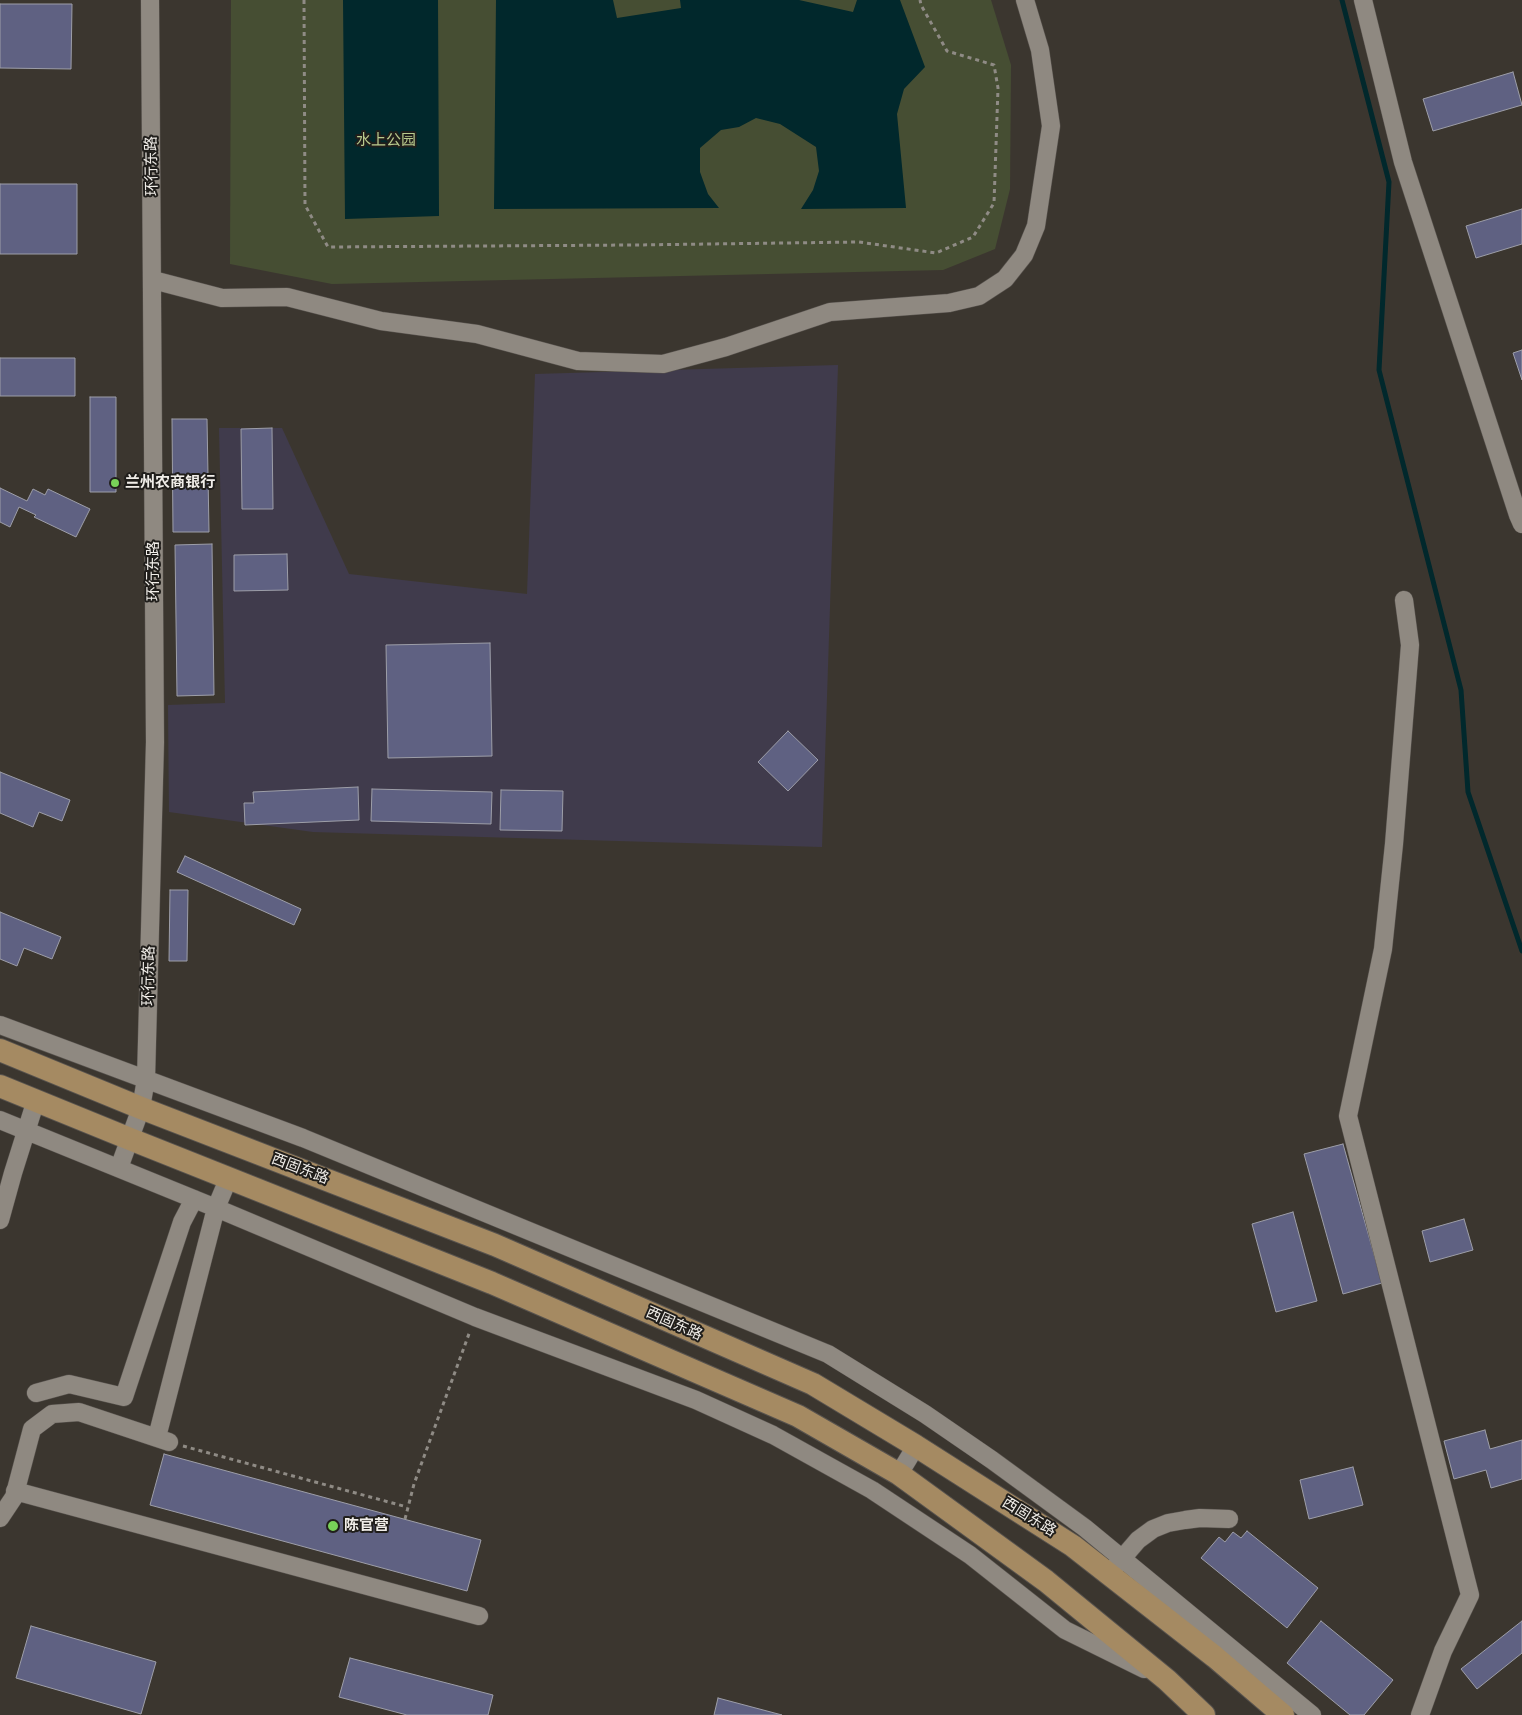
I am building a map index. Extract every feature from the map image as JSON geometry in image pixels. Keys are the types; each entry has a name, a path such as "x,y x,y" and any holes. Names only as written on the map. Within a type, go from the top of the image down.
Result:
{"main road":[{"name":"西固东路","path":"0,1050 141,1108 495,1245 813,1384 916,1446 1074,1546 1115,1566 1215,1657 1283,1715"},
{"path":"0,1086 492,1283 798,1416 899,1474 1046,1581 1167,1680 1204,1715"}],"street":[{"name":"环行东路","path":"119,1168 141,1108 146,1079 155,742 150,0"},
{"path":"153,280 222,298 287,297 380,321 476,334 578,361 663,364 726,347 830,312 949,303 979,296 1005,279 1024,255 1036,226 1051,126 1040,50 1025,0"},
{"path":"1363,0 1403,162 1514,506 1522,524"},
{"path":"1404,600 1410,645 1394,844 1382,949 1348,1116 1470,1595 1443,1651 1420,1715"},
{"path":"0,1025 303,1138 828,1354 925,1414 1085,1528 1115,1566 1312,1715"},
{"path":"0,1220 36,1100"},
{"path":"0,1120 475,1317 696,1400 773,1435 872,1490 953,1544 1066,1630 1167,1680"},
{"path":"0,1518 16,1491 32,1429 52,1414 80,1412 163,1439 216,1208 229,1177"},
{"path":"36,1393 69,1384 124,1397 182,1222 194,1199"},
{"path":"899,1474 916,1446"},
{"path":"16,1491 479,1616"},
{"path":"1115,1566 1138,1540 1153,1529 1168,1523 1200,1518 1229,1519"}],"path":[{"path":"304,0 305,205 328,247 859,242 936,253 973,237 994,203 998,88 994,65 947,51 920,0"},
{"path":"405,1519 407,1507 475,1317"},
{"path":"163,1439 407,1507"}],"shaded area":[{"path":"838,365 822,847 313,832 169,812 168,705 225,703 219,428 282,428 349,574 527,594 535,374"}],"green space":[{"name":"水上公园","path":"231,0 991,0 1011,65 1010,189 995,249 943,270 332,284 230,264"}],"water":[{"path":"343,0 438,0 439,216 345,219"},
{"path":"496,0 613,0 617,18 681,8 680,0 799,0 853,12 857,0 900,0 925,67 904,89 897,114 906,208 801,209 813,190 819,171 816,147 780,124 756,118 739,127 721,130 700,148 700,172 708,194 719,208 494,209"}],"building":[{"path":"0,4 72,4 71,69 0,68"},
{"path":"1513,72 1522,105 1433,131 1423,99"},
{"path":"0,184 77,184 77,254 0,254"},
{"path":"1522,209 1522,244 1476,258 1466,226"},
{"path":"1522,350 1522,380 1513,353"},
{"path":"0,358 75,358 75,396 0,396"},
{"path":"90,397 116,397 116,492 90,492"},
{"path":"172,419 207,419 209,532 173,532"},
{"path":"272,428 273,509 242,509 241,429"},
{"path":"0,488 27,501 33,489 45,495 48,489 90,509 76,537 34,517 36,515 19,507 10,527 0,522"},
{"path":"212,544 214,695 177,696 175,545"},
{"path":"287,554 288,590 234,591 234,555"},
{"path":"490,643 492,756 388,758 386,645"},
{"path":"788,731 818,760 788,791 758,762"},
{"path":"0,772 70,800 62,821 39,812 33,827 0,813"},
{"path":"358,787 359,820 245,825 244,803 254,803 253,792"},
{"path":"372,789 492,792 491,824 371,821"},
{"path":"501,790 563,791 562,831 500,830"},
{"path":"185,856 301,909 294,925 177,872"},
{"path":"170,890 188,890 187,961 169,961"},
{"path":"0,912 61,937 52,959 24,948 17,966 0,959"},
{"path":"1343,1144 1382,1283 1343,1294 1304,1154"},
{"path":"1293,1212 1317,1301 1276,1312 1252,1224"},
{"path":"1464,1219 1473,1250 1430,1262 1422,1231"},
{"path":"1485,1430 1490,1449 1522,1440 1522,1479 1491,1488 1486,1470 1454,1479 1444,1441"},
{"name":"陈官营","path":"164,1454 481,1540 467,1591 150,1505"},
{"path":"1353,1467 1363,1505 1309,1519 1300,1480"},
{"path":"1247,1531 1318,1588 1287,1628 1201,1558 1219,1537 1225,1542 1233,1532 1241,1538"},
{"path":"1321,1621 1393,1680 1364,1715 1350,1715 1287,1663"},
{"path":"1522,1621 1522,1653 1477,1689 1461,1669"},
{"path":"31,1626 156,1662 141,1714 16,1678"},
{"path":"350,1658 493,1695 488,1715 407,1715 339,1697"},
{"path":"718,1698 782,1715 714,1715"}],"waterway":[{"path":"1342,0 1389,182 1379,370 1461,690 1468,792 1522,951"}],"place":[{"name":"兰州农商银行","path":"115,483"},
{"name":"陈官营","path":"333,1526"}]}
